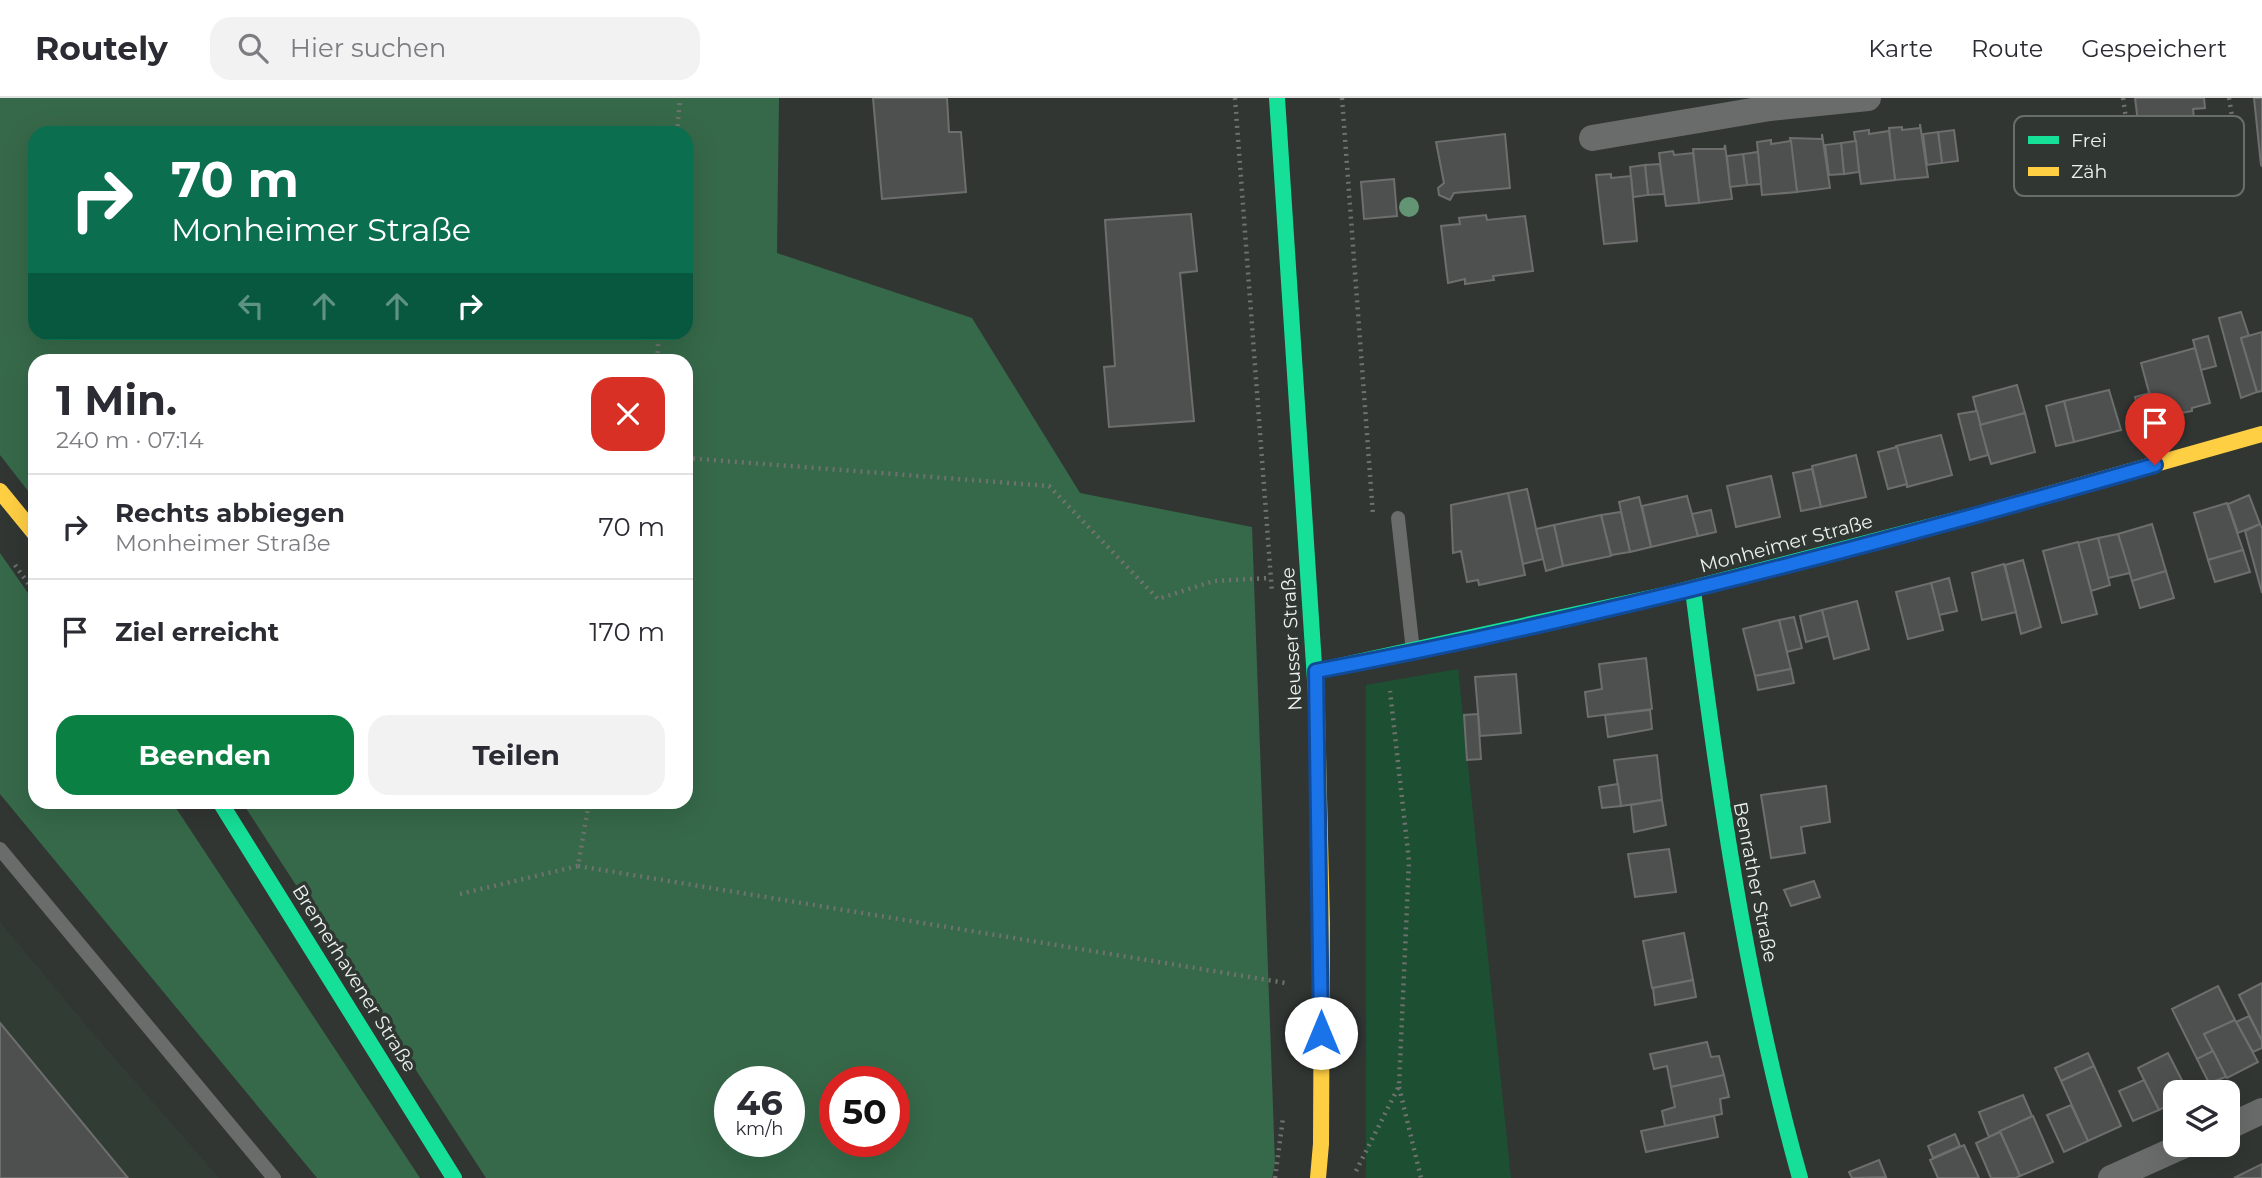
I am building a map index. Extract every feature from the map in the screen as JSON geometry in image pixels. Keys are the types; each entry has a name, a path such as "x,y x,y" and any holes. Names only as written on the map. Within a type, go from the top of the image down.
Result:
{"main road":[{"name":"Neusser Straße","path":"1277,98 1316,671 1322,923 1321,1144 1318,1178"},
{"name":"Monheimer Straße","path":"1316,671 1413,653 1692,590 2047,496 2262,434"},
{"path":"0,491 28,525"},
{"name":"Benrather Straße","path":"1692,590 1723,831 1782,1117 1800,1178"},
{"name":"Bremerhavener Straße","path":"224,809 454,1178"}],"street":[{"path":"1592,138 1770,108 1868,98"},
{"path":"2240,1121 2262,1111"},
{"path":"2111,1178 2163,1155"}],"lane":[{"path":"1398,518 1413,653"},
{"path":"0,849 274,1178"}],"path":[{"path":"678,126 680,98"},
{"path":"1235,98 1274,605"},
{"path":"1342,98 1373,517"},
{"path":"2123,98 2126,116"},
{"path":"2229,98 2232,116"},
{"path":"693,459 1049,486 1158,598 1214,581 1270,578"},
{"path":"7,555 28,584"},
{"path":"1386,658 1409,861 1399,1086 1421,1178"},
{"path":"578,866 588,809"},
{"path":"460,894 578,866 1293,985"},
{"path":"1352,1178 1399,1086"},
{"path":"1275,1178 1283,1106"}],"shaded area":[{"path":"0,922 89,1029 219,1178 0,1178"}],"green space":[{"path":"0,98 779,98 777,253 972,318 1080,493 1252,527 1275,1163 1272,1178 486,1178 247,809 693,809 693,354 28,354 28,491 0,455"},
{"path":"0,553 28,593 28,809 177,809 420,1178 317,1178 0,794"},
{"path":"1458,669 1511,1178 1366,1178 1366,685"}],"building":[{"path":"873,98 947,98 949,132 961,132 966,192 882,199"},
{"path":"2135,98 2204,98 2205,108 2193,109 2194,116 2137,116"},
{"path":"2254,98 2262,98 2262,166 2261,165"},
{"path":"1920,124 1928,177 1895,180 1889,128 1920,128"},
{"path":"1869,130 1869,134 1889,131 1895,180 1861,184 1854,132"},
{"path":"1954,130 1958,161 1942,163 1938,132"},
{"path":"1938,132 1942,163 1927,165 1923,134"},
{"path":"1505,134 1510,188 1454,193 1450,200 1439,195 1438,188 1444,183 1436,142"},
{"path":"1822,134 1830,188 1797,192 1790,138 1822,139"},
{"path":"1771,140 1771,144 1791,141 1797,192 1762,195 1757,142"},
{"path":"1856,141 1859,172 1844,174 1841,143"},
{"path":"1841,143 1844,174 1829,175 1825,145"},
{"path":"1725,145 1732,199 1699,203 1693,149 1724,149"},
{"path":"1673,151 1674,155 1693,153 1699,203 1666,206 1659,153"},
{"path":"1758,152 1761,184 1747,185 1743,154"},
{"path":"1743,154 1747,185 1730,187 1727,156"},
{"path":"1660,164 1664,194 1648,195 1645,165"},
{"path":"1645,165 1648,195 1633,197 1630,167"},
{"path":"1611,174 1611,178 1631,176 1637,241 1604,244 1596,175"},
{"path":"1394,179 1397,216 1364,219 1361,182"},
{"path":"1191,214 1197,271 1180,273 1194,421 1109,427 1104,367 1115,366 1105,220"},
{"path":"1486,215 1487,220 1525,216 1533,271 1493,276 1494,280 1465,284 1465,279 1448,283 1441,226 1460,224 1459,218"},
{"path":"2241,312 2249,336 2241,338 2257,392 2241,398 2219,318"},
{"path":"2262,332 2262,391 2257,392 2241,338"},
{"path":"2208,336 2216,366 2201,370 2193,340"},
{"path":"2195,348 2210,403 2192,408 2192,411 2156,418 2141,363"},
{"path":"2017,385 2025,413 1980,425 1973,397"},
{"path":"2109,390 2121,430 2074,442 2064,401"},
{"path":"2150,393 2157,420 2142,424 2135,397"},
{"path":"2064,401 2074,442 2056,446 2046,406"},
{"path":"1977,411 1988,455 1970,460 1958,414"},
{"path":"2025,413 2035,452 1991,464 1980,425"},
{"path":"1941,435 1952,475 1907,487 1896,446"},
{"path":"1897,447 1907,484 1888,489 1878,452"},
{"path":"1856,455 1866,497 1821,507 1812,466"},
{"path":"1812,469 1821,507 1801,511 1793,473"},
{"path":"1771,476 1780,517 1736,527 1727,486"},
{"path":"1527,489 1543,559 1523,564 1508,493"},
{"path":"1508,493 1525,575 1479,585 1478,580 1467,582 1461,551 1453,553 1451,505"},
{"path":"2249,495 2260,524 2238,533 2228,504"},
{"path":"1687,496 1698,536 1651,547 1642,506"},
{"path":"1639,497 1651,547 1630,552 1619,502"},
{"path":"2227,503 2243,550 2208,560 2194,513"},
{"path":"1711,510 1716,532 1698,536 1692,514"},
{"path":"1621,512 1630,552 1611,555 1601,515"},
{"path":"1601,515 1611,556 1563,566 1554,525"},
{"path":"2152,524 2166,571 2132,581 2118,534"},
{"path":"2260,524 2262,529 2262,593 2245,531"},
{"path":"1554,525 1563,566 1546,571 1536,529"},
{"path":"2118,534 2130,573 2108,578 2098,538"},
{"path":"2098,538 2110,585 2091,591 2078,543"},
{"path":"2078,542 2097,614 2062,623 2043,551"},
{"path":"2243,550 2250,572 2215,582 2208,560"},
{"path":"2023,560 2041,627 2021,634 2005,565"},
{"path":"2004,564 2016,612 1982,620 1972,573"},
{"path":"2166,571 2174,598 2140,608 2132,581"},
{"path":"1949,578 1957,611 1939,615 1931,583"},
{"path":"1931,583 1943,630 1908,639 1896,592"},
{"path":"1857,601 1869,649 1834,659 1822,610"},
{"path":"1822,610 1828,636 1806,642 1800,616"},
{"path":"1794,617 1802,648 1787,652 1779,620"},
{"path":"1779,620 1791,669 1755,676 1743,629"},
{"path":"1646,658 1652,709 1588,717 1585,692 1602,689 1599,664"},
{"path":"1791,669 1794,683 1758,690 1755,676"},
{"path":"1516,674 1521,733 1480,736 1475,677"},
{"path":"1650,710 1652,729 1608,737 1605,715"},
{"path":"1478,714 1481,759 1467,760 1464,715"},
{"path":"1657,755 1662,800 1621,806 1614,760"},
{"path":"1618,784 1621,806 1602,808 1599,787"},
{"path":"1826,786 1830,822 1801,827 1805,853 1771,858 1761,795"},
{"path":"1662,800 1666,825 1634,832 1631,805"},
{"path":"1669,849 1676,892 1635,897 1628,854"},
{"path":"1814,881 1820,897 1791,906 1784,890"},
{"path":"1684,933 1693,980 1652,988 1643,941"},
{"path":"1693,980 1696,997 1655,1005 1653,988"},
{"path":"2262,983 2262,1041 2239,995"},
{"path":"2218,986 2235,1020 2204,1034 2213,1051 2197,1059 2172,1009"},
{"path":"2249,1016 2262,1041 2262,1048 2253,1052 2236,1022"},
{"path":"2235,1020 2258,1062 2227,1078 2204,1034"},
{"path":"0,1023 128,1178 0,1178"},
{"path":"1707,1042 1711,1057 1719,1056 1724,1075 1671,1087 1667,1066 1654,1069 1650,1054"},
{"path":"2213,1051 2226,1077 2208,1080 2197,1059"},
{"path":"2088,1053 2094,1066 2061,1081 2055,1068"},
{"path":"2168,1053 2182,1080 2163,1080 2163,1108 2159,1110 2138,1068"},
{"path":"2094,1066 2121,1126 2088,1141 2061,1081"},
{"path":"1724,1075 1729,1097 1720,1099 1722,1114 1665,1126 1662,1111 1675,1107 1671,1087"},
{"path":"2144,1080 2159,1110 2133,1121 2119,1091"},
{"path":"2023,1095 2032,1116 1989,1137 1979,1112"},
{"path":"2071,1105 2088,1141 2064,1152 2047,1115"},
{"path":"1714,1116 1718,1137 1646,1152 1641,1131"},
{"path":"2033,1116 2053,1162 2020,1176 2000,1131"},
{"path":"2000,1132 2020,1176 2015,1178 1991,1178 1976,1143"},
{"path":"1955,1134 1960,1146 1933,1158 1928,1146"},
{"path":"1964,1145 1979,1178 1938,1178 1930,1160"},
{"path":"1879,1160 1886,1177 1852,1178 1849,1172"},
{"path":"2262,1164 2262,1178 2234,1178"}],"traffic: fast":[{"path":"1277,98 1317,711"},
{"path":"1316,671 1673,593 1982,513"},
{"path":"1693,590 1724,813 1749,960 1800,1178"},
{"path":"224,809 454,1178"}],"traffic: slow":[{"path":"1982,513 2262,434"},
{"path":"0,491 28,525"},
{"path":"1317,711 1322,923 1321,1144 1318,1178"}],"route":[{"path":"1321,1033 1322,923 1316,671 1390,658 1692,590 2155,465"}]}
